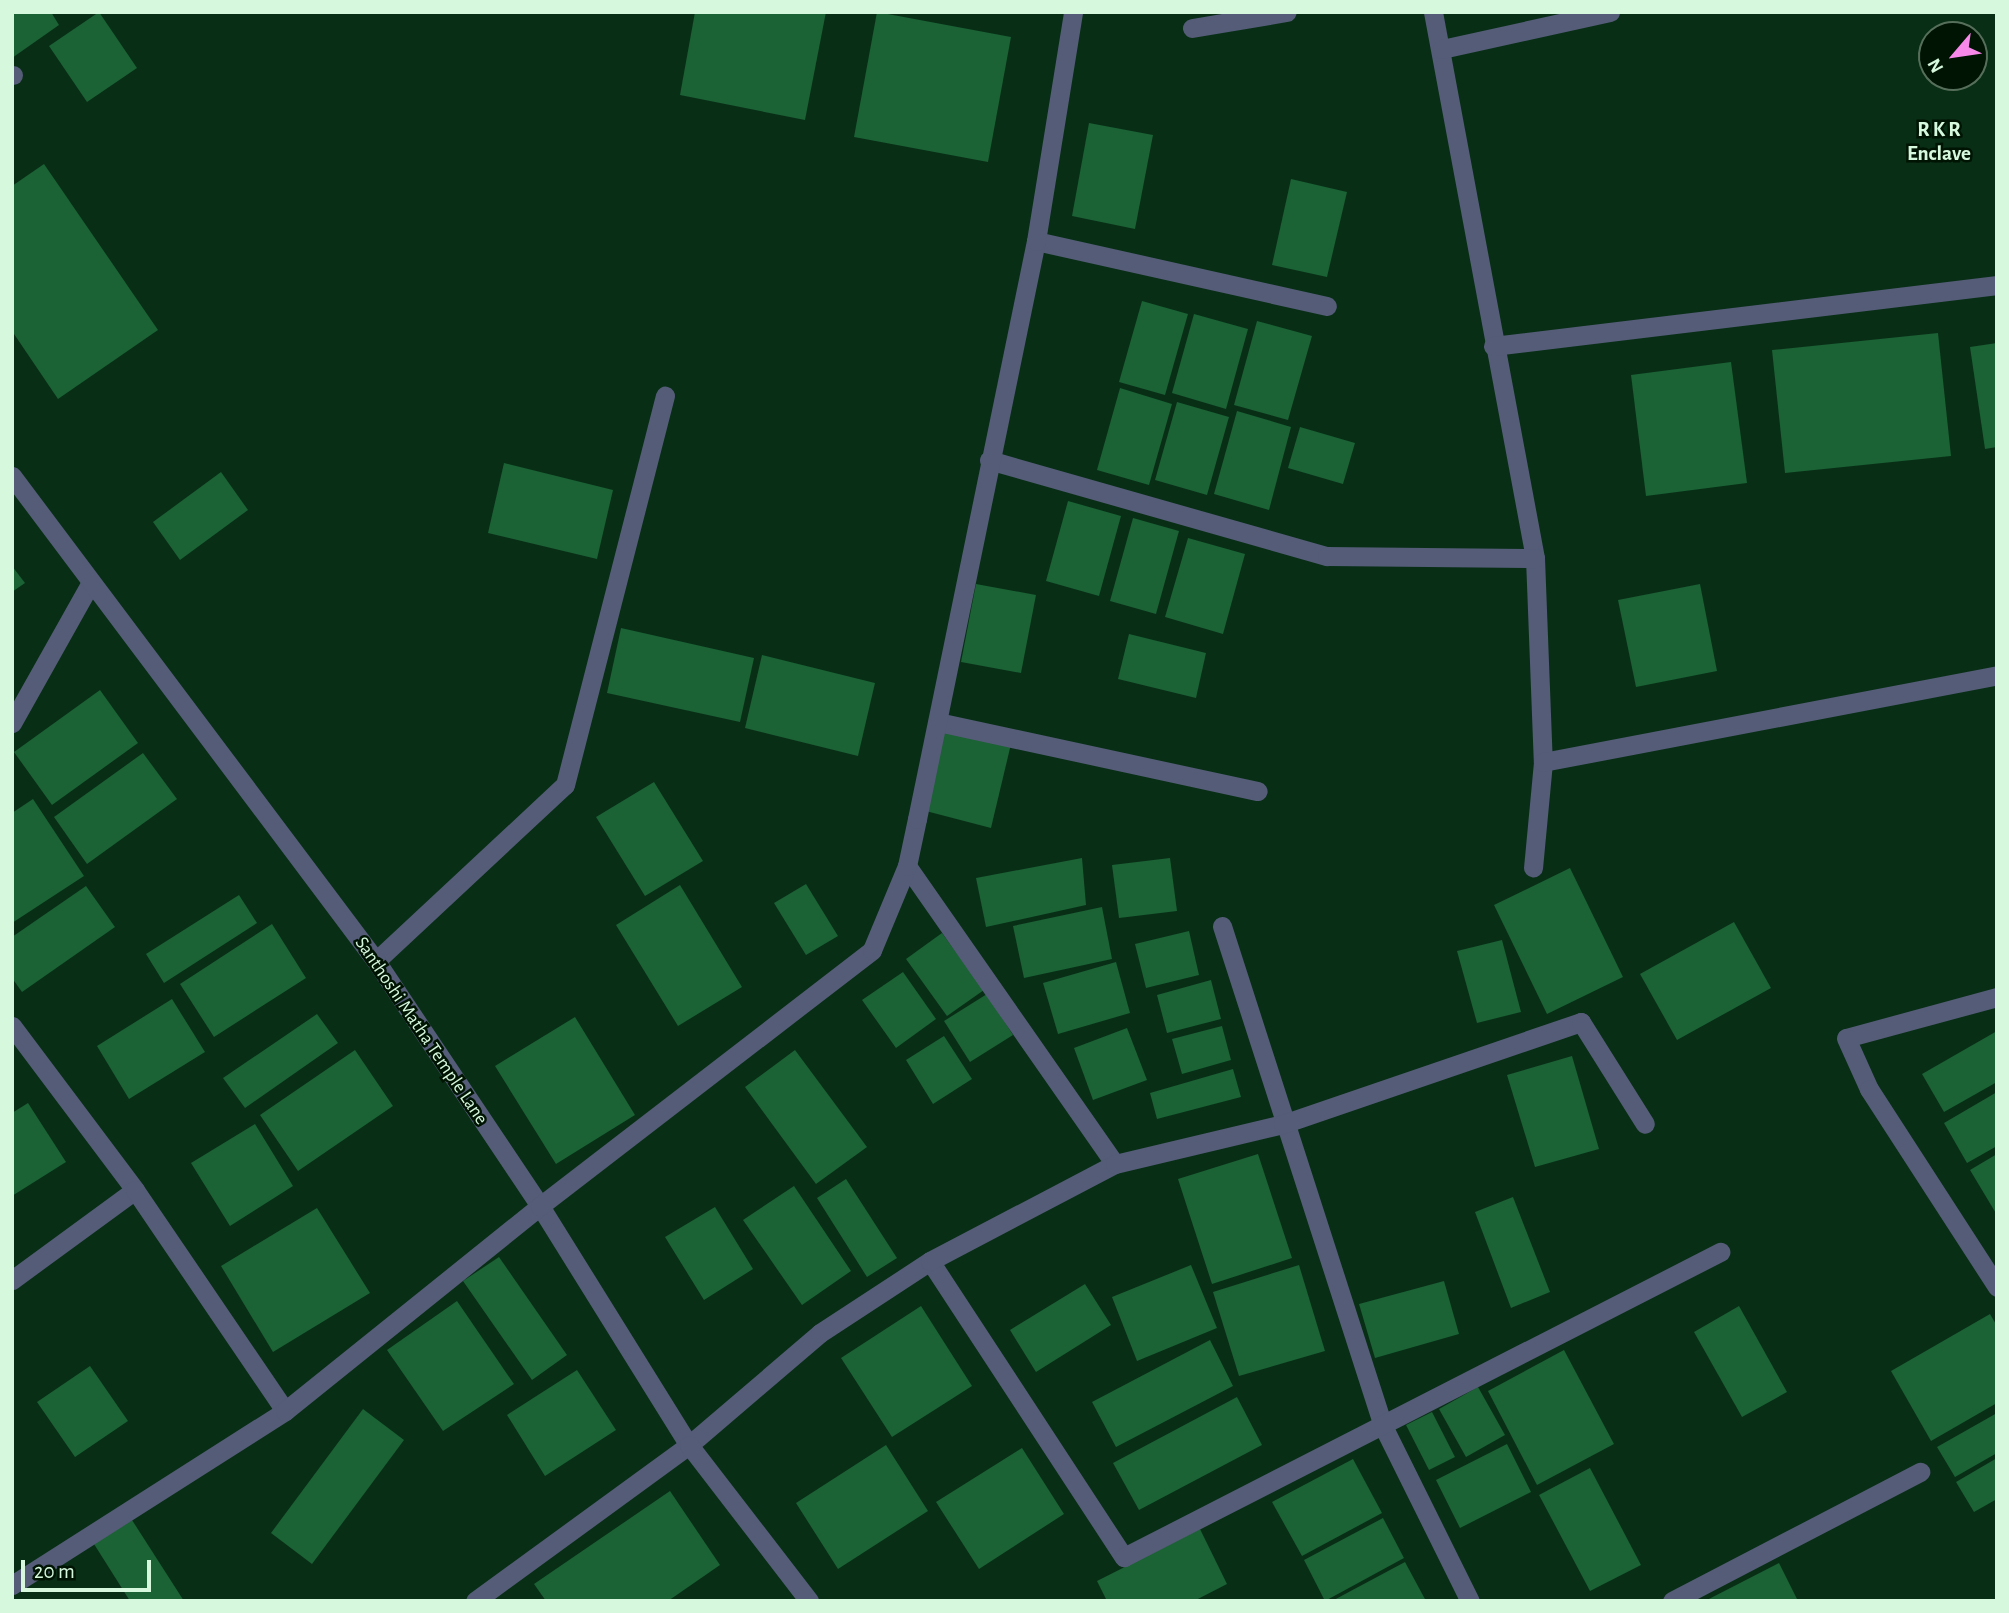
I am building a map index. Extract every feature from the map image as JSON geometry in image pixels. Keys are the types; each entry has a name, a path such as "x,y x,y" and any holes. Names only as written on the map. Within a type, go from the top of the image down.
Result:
{"street":[{"path":"1192,28 1287,12"},
{"path":"1433,12 1493,346 1535,558 1543,762 1533,868"},
{"path":"1441,49 1610,12"},
{"path":"12,1585 285,1411 540,1206 872,950 907,866 938,722 989,460 1036,241 1069,13"},
{"path":"1036,241 1326,306"},
{"path":"1493,346 1997,285"},
{"path":"376,961 565,785 665,396"},
{"path":"989,460 1327,556 1535,558"},
{"name":"Santhoshi Matha Temple Lane","path":"12,476 90,584 376,961 540,1206 688,1445 809,1601"},
{"path":"12,723 90,584"},
{"path":"1543,762 1997,675"},
{"path":"938,722 1258,791"},
{"path":"907,866 1115,1164"},
{"path":"1222,926 1283,1124 1383,1426 1470,1601"},
{"path":"1997,997 1846,1038 1869,1089 1997,1287"},
{"path":"475,1601 688,1445 820,1333 930,1261 1115,1164 1283,1124 1581,1022 1645,1124"},
{"path":"12,1026 135,1190 285,1411"},
{"path":"12,1280 135,1190"},
{"path":"930,1261 1124,1557 1720,1252"},
{"path":"1672,1601 1920,1472"}],"building":[{"path":"12,12 51,12 59,25 12,58"},
{"path":"99,12 137,68 87,102 49,46"},
{"path":"695,12 826,12 805,120 680,95"},
{"path":"877,12 1011,37 988,162 854,137"},
{"path":"1089,123 1153,135 1135,229 1072,216"},
{"path":"44,164 158,330 58,399 12,331 12,186"},
{"path":"1291,179 1347,192 1327,277 1272,265"},
{"path":"1142,301 1188,314 1165,395 1119,382"},
{"path":"1194,314 1248,329 1226,409 1172,393"},
{"path":"1257,321 1312,336 1288,420 1234,405"},
{"path":"1938,333 1951,456 1785,473 1772,350"},
{"path":"1997,343 1997,447 1985,449 1970,347"},
{"path":"1731,362 1747,483 1646,496 1631,375"},
{"path":"1120,388 1172,404 1149,485 1097,470"},
{"path":"1177,402 1229,417 1207,495 1155,480"},
{"path":"1237,411 1291,427 1269,510 1214,494"},
{"path":"1300,427 1355,443 1343,484 1288,468"},
{"path":"504,463 613,490 597,559 488,533"},
{"path":"221,472 248,510 180,560 153,522"},
{"path":"1068,501 1121,516 1099,596 1046,581"},
{"path":"1133,518 1179,531 1156,614 1110,601"},
{"path":"1188,538 1245,554 1223,634 1165,617"},
{"path":"12,566 25,583 12,592"},
{"path":"976,584 1036,595 1021,673 961,662"},
{"path":"1700,584 1717,671 1636,687 1618,600"},
{"path":"621,628 754,658 740,722 607,693"},
{"path":"1129,634 1206,653 1196,698 1118,679"},
{"path":"762,655 875,683 858,756 745,728"},
{"path":"100,690 138,743 52,805 14,752"},
{"path":"942,726 1011,744 991,828 922,810"},
{"path":"143,753 177,799 87,864 54,817"},
{"path":"654,782 703,861 645,896 596,817"},
{"path":"33,799 84,876 12,923 12,813"},
{"path":"1082,858 1086,905 986,927 976,878"},
{"path":"1170,858 1177,911 1119,918 1112,865"},
{"path":"1570,868 1623,977 1547,1014 1494,905"},
{"path":"806,884 838,936 806,955 774,903"},
{"path":"680,885 742,987 678,1026 616,925"},
{"path":"86,886 115,927 22,992 12,978 12,937"},
{"path":"239,895 257,923 164,983 146,954"},
{"path":"1102,907 1112,959 1024,978 1013,926"},
{"path":"1734,922 1771,988 1677,1040 1640,974"},
{"path":"272,924 306,978 214,1037 180,984"},
{"path":"1189,931 1199,975 1146,988 1135,944"},
{"path":"942,933 984,990 947,1016 906,959"},
{"path":"1502,940 1521,1012 1477,1023 1457,951"},
{"path":"1116,962 1130,1013 1058,1034 1043,983"},
{"path":"903,972 936,1019 896,1048 862,1000"},
{"path":"1211,980 1221,1019 1167,1033 1157,995"},
{"path":"987,994 1013,1035 970,1062 944,1021"},
{"path":"172,999 205,1052 129,1099 97,1046"},
{"path":"317,1014 338,1043 245,1108 223,1078"},
{"path":"575,1017 635,1115 556,1164 495,1066"},
{"path":"1222,1026 1231,1060 1182,1074 1172,1039"},
{"path":"1127,1028 1147,1080 1093,1100 1074,1048"},
{"path":"1997,1031 1997,1082 1944,1112 1922,1074"},
{"path":"944,1036 972,1079 933,1104 906,1060"},
{"path":"355,1050 393,1106 298,1171 260,1115"},
{"path":"795,1050 867,1147 816,1184 745,1087"},
{"path":"1572,1056 1599,1149 1535,1167 1507,1075"},
{"path":"1233,1069 1241,1097 1157,1119 1150,1093"},
{"path":"1997,1092 1997,1146 1967,1163 1944,1123"},
{"path":"28,1103 66,1162 12,1196 12,1113"},
{"path":"255,1124 293,1186 230,1226 191,1163"},
{"path":"1258,1154 1292,1258 1212,1284 1178,1179"},
{"path":"1997,1154 1997,1215 1970,1170"},
{"path":"846,1179 897,1258 867,1277 817,1198"},
{"path":"794,1186 851,1271 802,1305 743,1220"},
{"path":"1513,1197 1550,1292 1511,1308 1475,1212"},
{"path":"715,1207 753,1269 704,1300 665,1237"},
{"path":"317,1208 370,1293 273,1352 221,1266"},
{"path":"499,1257 567,1355 532,1380 463,1281"},
{"path":"1191,1265 1217,1328 1137,1361 1112,1297"},
{"path":"1299,1265 1325,1351 1239,1376 1213,1292"},
{"path":"1444,1281 1459,1334 1375,1358 1359,1304"},
{"path":"1085,1284 1111,1325 1036,1372 1010,1330"},
{"path":"457,1301 514,1384 443,1431 387,1350"},
{"path":"921,1306 972,1386 892,1437 841,1358"},
{"path":"1739,1306 1787,1392 1742,1417 1694,1332"},
{"path":"1990,1314 1997,1326 1997,1403 1931,1441 1891,1371"},
{"path":"1210,1340 1233,1386 1116,1447 1092,1402"},
{"path":"1564,1350 1614,1444 1537,1485 1488,1391"},
{"path":"90,1366 128,1421 75,1457 37,1402"},
{"path":"577,1370 616,1430 545,1476 507,1415"},
{"path":"1478,1387 1505,1435 1466,1457 1439,1409"},
{"path":"1237,1397 1262,1445 1139,1510 1113,1463"},
{"path":"363,1409 404,1440 312,1564 271,1533"},
{"path":"1432,1412 1455,1457 1429,1470 1406,1425"},
{"path":"1997,1413 1997,1453 1955,1477 1937,1447"},
{"path":"1507,1444 1531,1492 1460,1528 1436,1480"},
{"path":"886,1445 928,1511 838,1569 796,1503"},
{"path":"1022,1448 1064,1514 979,1569 936,1502"},
{"path":"1997,1458 1997,1499 1974,1512 1956,1482"},
{"path":"1353,1459 1382,1513 1302,1556 1272,1502"},
{"path":"1590,1468 1641,1565 1590,1591 1539,1495"},
{"path":"670,1491 720,1565 668,1601 546,1601 534,1584"},
{"path":"1383,1518 1404,1558 1325,1601 1304,1560"},
{"path":"132,1520 184,1601 130,1601 94,1544"},
{"path":"1200,1529 1227,1584 1194,1601 1107,1601 1097,1581"},
{"path":"1405,1562 1426,1601 1332,1601"},
{"path":"1779,1563 1798,1601 1705,1601"}],"district":[{"name":"R K R Enclave","path":"1939,142"}]}
